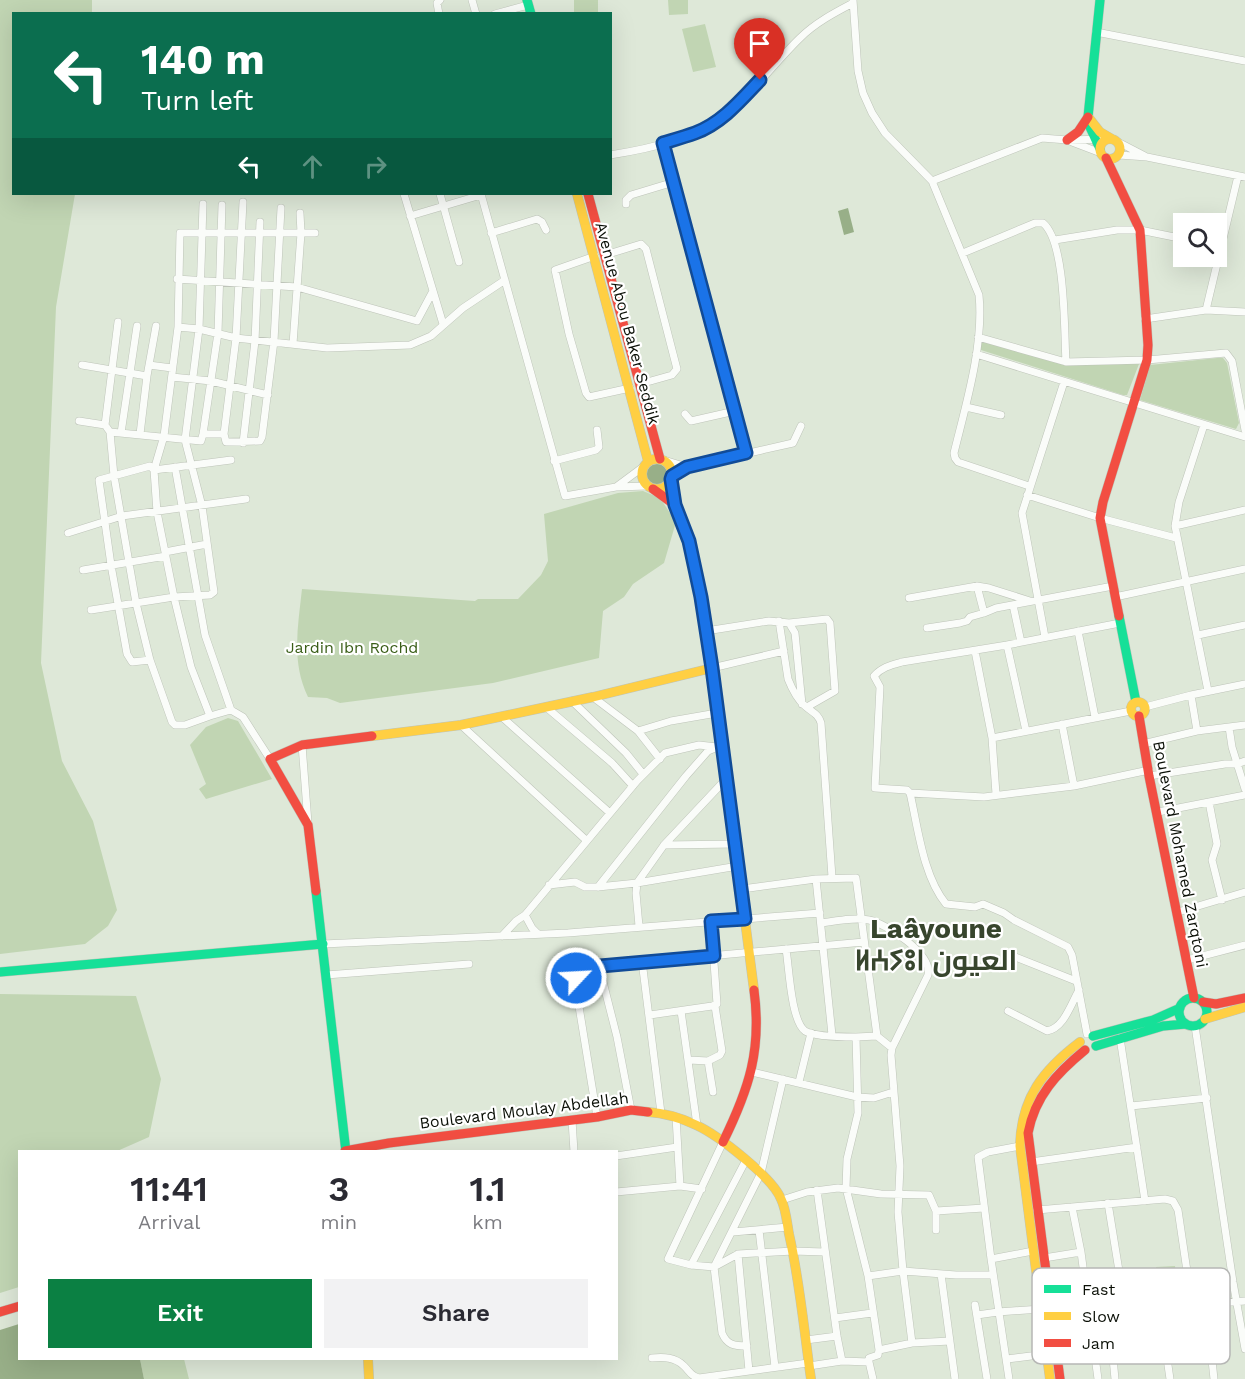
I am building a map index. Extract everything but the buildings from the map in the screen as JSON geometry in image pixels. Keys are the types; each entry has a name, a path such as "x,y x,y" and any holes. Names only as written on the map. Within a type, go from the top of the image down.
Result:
{"main road":[{"path":"1066,141 1078,132 1088,117 1100,0"},
{"path":"1088,117 1101,132 1120,147 1119,185"},
{"name":"Boulevard Mohamed Zarqtoni","path":"1088,117 1095,140 1140,230 1148,345 1147,360 1100,518 1143,744 1187,960 1198,1000"},
{"path":"1113,140 1103,142 1102,154 1111,159 1118,156"},
{"name":"Avenue Abou Baker Seddik","path":"578,195 635,386 662,460"},
{"name":"Avenue Abou Baker Seddik","path":"588,195 605,255 635,386 645,464"},
{"path":"675,505 642,479 645,464 662,460 670,467 675,505 693,555 712,668 719,746 727,778 758,1018 752,1072 723,1142"},
{"path":"650,487 662,488 671,477"},
{"path":"346,1150 324,944 308,825 270,759 302,745 461,725 593,697 712,668"},
{"path":"0,972 324,944"},
{"path":"1036,1268 1020,1146 1021,1119 1030,1094 1051,1067 1086,1040 1153,1020 1180,1008 1185,1001 1198,1000 1216,1004 1245,998"},
{"path":"1198,1000 1207,1010 1205,1019"},
{"path":"1086,1040 1090,1051 1096,1046 1120,1038 1163,1026 1190,1025 1245,1007"},
{"path":"1180,1008 1180,1017 1190,1025"},
{"path":"1045,1268 1028,1140 1029,1125 1038,1099 1086,1040"},
{"name":"Boulevard Moulay Abdellah","path":"351,1150 389,1143 597,1117 631,1110 661,1113 697,1125 723,1142 761,1173 775,1188 782,1200 811,1379"},
{"path":"0,1312 18,1307"},
{"path":"368,1360 369,1379"},
{"path":"1048,1364 1050,1379"},
{"path":"1058,1364 1060,1379"}],"street":[{"path":"612,156 696,133 715,123 733,108 801,36 853,1 858,71 863,93 885,133 932,181 979,295 976,354 954,453 955,458 958,462 1029,486"},
{"path":"504,12 529,6"},
{"path":"1096,32 1245,61"},
{"path":"932,181 1035,140 1048,138 1066,141 1102,154"},
{"path":"1066,141 1113,140 1147,157"},
{"path":"663,143 746,453"},
{"path":"1118,156 1147,157 1242,176"},
{"path":"1227,222 1245,167"},
{"path":"626,204 631,195 674,182"},
{"path":"404,195 443,324"},
{"path":"440,195 459,262"},
{"path":"410,216 478,195"},
{"path":"481,195 565,496 616,487 650,487"},
{"path":"243,202 237,338 224,434 226,442 243,443 261,440 274,341 281,208"},
{"path":"91,609 174,597 210,595 214,592 202,506 185,440 199,329 203,204"},
{"path":"110,432 201,441 218,333 222,205"},
{"path":"292,344 301,233 300,213"},
{"path":"491,233 537,219 543,222 546,230"},
{"path":"243,443 255,340 260,222"},
{"path":"963,254 1039,222 1046,225 1055,240 1060,265 1066,362"},
{"path":"1055,240 1117,230 1140,230 1173,237"},
{"path":"210,716 191,667 174,597 157,512 154,470 163,437 178,327 177,279 180,233 315,233"},
{"path":"595,256 555,270 569,334 589,397 672,375 677,369 646,249 640,244 605,255"},
{"path":"1206,310 1215,267"},
{"path":"177,279 297,287 417,321 433,291"},
{"path":"178,327 199,329 237,338 327,348 410,345 431,336 443,324 505,280"},
{"path":"1145,319 1206,310 1245,312"},
{"path":"118,322 105,424 110,432 114,476 136,603 150,660 172,722 176,725 185,725 231,710"},
{"path":"121,433 137,326"},
{"path":"140,434 156,326"},
{"path":"978,337 1066,362 1147,360 1226,354 1232,361 1242,396 1245,430"},
{"path":"976,354 1245,437"},
{"path":"82,364 147,376"},
{"path":"149,364 172,368"},
{"path":"171,377 211,381 268,395"},
{"path":"1045,637 1023,520 1023,506 1064,382"},
{"path":"966,406 1000,415"},
{"path":"685,414 691,422 735,411"},
{"path":"80,421 105,424"},
{"path":"1204,425 1179,502 1175,526 1208,691"},
{"path":"671,477 687,467 792,443 801,426"},
{"path":"554,461 596,450 599,447 597,430"},
{"path":"203,434 224,434"},
{"path":"154,470 231,460"},
{"path":"662,460 687,467"},
{"path":"616,487 645,464"},
{"path":"150,660 132,662 129,660 111,565 99,480 150,466 154,470"},
{"path":"175,467 205,634 231,710 243,717 270,759"},
{"path":"1027,495 1100,518 1176,538"},
{"path":"68,533 122,516 246,499"},
{"path":"1175,526 1245,510"},
{"path":"83,570 130,562 207,544"},
{"path":"1115,597 1245,569"},
{"path":"909,598 977,586 1030,601"},
{"path":"977,586 984,613"},
{"path":"927,628 967,621 970,617 996,608 1113,586"},
{"path":"1013,605 1021,642"},
{"path":"706,631 779,621 789,623 827,619 830,623 835,691 804,706"},
{"path":"779,621 791,688 804,706 816,714 821,723 832,877"},
{"path":"789,623 795,633 804,706"},
{"path":"1086,1040 1071,952 1065,945 983,904 975,907 946,904 937,892 926,861 910,794 907,790 875,788 880,687 874,676 890,665 1120,623"},
{"path":"1198,635 1245,625"},
{"path":"1078,631 1095,717"},
{"path":"1007,645 1026,731"},
{"path":"712,668 784,651"},
{"path":"975,651 992,738 996,794"},
{"path":"992,738 1138,709 1245,684"},
{"path":"1191,695 1197,731"},
{"path":"593,697 638,731 660,759"},
{"path":"572,701 626,753 644,774"},
{"path":"546,707 612,763 633,786"},
{"path":"638,731 671,721 717,713"},
{"path":"502,717 610,813"},
{"path":"1062,724 1074,786"},
{"path":"461,725 586,840"},
{"path":"1143,744 1197,731 1245,725"},
{"path":"1229,727 1245,789"},
{"path":"302,745 308,825"},
{"path":"502,936 525,915 586,840 665,753 699,745 719,746"},
{"path":"598,887 686,776 708,751 719,746"},
{"path":"910,794 969,798 1074,786 1149,773 1237,764 1245,761"},
{"path":"639,926 637,883 664,845 727,778"},
{"path":"1158,812 1245,795"},
{"path":"1209,802 1217,844 1212,860 1222,900"},
{"path":"664,845 736,843"},
{"path":"543,891 550,884 575,882 585,887 598,887 637,883 738,866"},
{"path":"742,889 832,877 855,878 877,1036"},
{"path":"816,879 832,1035"},
{"path":"1178,912 1245,892"},
{"path":"324,944 538,934 820,914"},
{"path":"525,915 538,934"},
{"path":"821,922 861,919 872,921 903,938 922,955 929,967 928,975 892,1048 893,1092 900,1166 897,1194 912,1343"},
{"path":"689,1060 708,1061 720,1055 722,1051 715,1006 718,1001 711,921"},
{"path":"597,1117 576,982 577,974 581,970 642,961 750,954 864,942"},
{"path":"1187,960 1245,945"},
{"path":"786,949 797,1022 803,1029 811,1033 832,1035 877,1036 892,1048"},
{"path":"1013,956 1076,981"},
{"path":"642,961 661,1113"},
{"path":"326,975 469,964"},
{"path":"599,966 617,1037 631,1110"},
{"path":"1008,1011 1047,1031 1051,1030 1058,1027 1079,990"},
{"path":"650,1016 715,1006"},
{"path":"681,1011 697,1125"},
{"path":"1190,1025 1207,1098 1245,1349"},
{"path":"799,1082 811,1033"},
{"path":"856,1037 858,1113 848,1159 846,1188 868,1275 879,1350 878,1355 869,1358 873,1379"},
{"path":"1120,1038 1145,1201"},
{"path":"708,1061 713,1092"},
{"path":"752,1072 857,1097 874,1098 893,1092"},
{"path":"747,1346 732,1346 722,1333 714,1267 761,1173 783,1079"},
{"path":"1131,1106 1207,1098"},
{"path":"676,1117 680,1186"},
{"path":"572,1120 574,1150"},
{"path":"723,1142 668,1256 670,1260 714,1267 738,1254 824,1252"},
{"path":"1009,1379 978,1157 988,1152 1020,1146"},
{"path":"618,1156 677,1147"},
{"path":"1031,1162 1137,1147"},
{"path":"691,1265 746,1160"},
{"path":"618,1192 680,1186 702,1189"},
{"path":"782,1200 817,1190 846,1188 881,1194 929,1195 936,1211 936,1230"},
{"path":"817,1190 824,1252 842,1361"},
{"path":"1037,1210 1169,1200 1177,1206 1186,1268"},
{"path":"1108,1203 1119,1268"},
{"path":"1072,1206 1083,1268"},
{"path":"936,1211 984,1208"},
{"path":"733,1232 788,1227"},
{"path":"759,1230 775,1368"},
{"path":"991,1259 1034,1251"},
{"path":"1044,1258 1081,1252"},
{"path":"738,1254 749,1371"},
{"path":"868,1275 903,1271 993,1275"},
{"path":"941,1274 955,1379"},
{"path":"1230,1302 1245,1301"},
{"path":"975,1305 987,1379"},
{"path":"977,1316 1032,1310"},
{"path":"835,1318 872,1313"},
{"path":"806,1340 837,1336"},
{"path":"879,1350 912,1343 950,1341"},
{"path":"1007,1359 1032,1356"},
{"path":"652,1358 673,1359 681,1363 695,1377 705,1378 842,1361 869,1362"},
{"path":"1096,1364 1098,1379"},
{"path":"1114,1364 1115,1379"},
{"path":"1168,1364 1170,1379"},
{"path":"1212,1364 1214,1379"}],"green space":[{"path":"0,0 92,0 92,12 12,12 12,195 75,195 56,307 41,663 62,761 93,821 117,910 108,926 85,944 0,954"},
{"path":"574,0 598,0 598,12 574,12"},
{"path":"668,0 688,0 688,14 669,15"},
{"path":"705,24 716,67 693,72 682,29"},
{"path":"982,342 1064,365 1132,360 1139,364 1127,395 1123,395 981,350 978,346"},
{"path":"1223,358 1227,363 1239,423 1236,429 1140,400 1150,365"},
{"name":"Jardin Ibn Rochd","path":"643,491 660,498 676,522 664,563 633,584 624,597 603,611 599,658 493,683 340,703 327,698 308,697 299,671 297,644 302,589 475,601 478,599 518,599 541,575 548,561 544,514 618,493"},
{"path":"228,718 238,721 272,779 206,799 199,789 206,784 190,745 206,727"},
{"path":"0,994 136,996 161,1079 149,1137 120,1150 18,1150 18,1287 0,1293"},
{"path":"1175,1266 1175,1268 1156,1268"},
{"path":"140,1360 184,1360 189,1379 144,1379"}],"shaded area":[{"path":"848,208 854,232 844,235 838,211"},
{"path":"657,464 665,467 668,475 665,483 657,486 649,483 646,475 649,467"},
{"path":"18,1324 18,1360 140,1360 144,1379 0,1379 0,1330"}],"traffic: fast":[{"path":"527,0 530,12"},
{"path":"1100,0 1088,117 1089,125 1100,149"},
{"path":"671,479 675,505 693,555 721,735"},
{"path":"1119,616 1136,702"},
{"path":"316,891 346,1150"},
{"path":"0,972 323,944"},
{"path":"1193,998 1203,1002 1207,1012 1203,1022 1193,1026 1183,1022 1179,1012 1183,1002 1193,998"},
{"path":"1093,1036 1153,1020 1180,1008"},
{"path":"1096,1046 1163,1026 1186,1024"}],"traffic: slow":[{"path":"1089,118 1100,132 1112,139"},
{"path":"1110,139 1117,142 1120,149 1117,156 1110,159 1103,156 1100,149 1103,142 1110,139"},
{"path":"577,195 648,461"},
{"path":"657,459 668,463 672,474 668,485 657,489 646,485 642,474 646,463 657,459"},
{"path":"372,736 461,725 593,697 712,668"},
{"path":"1135,702 1141,702 1145,709 1141,716 1135,716 1131,712 1131,706 1135,702"},
{"path":"721,735 754,990"},
{"path":"1205,1019 1245,1007"},
{"path":"1036,1268 1020,1146 1021,1129 1036,1086 1055,1063 1080,1042"},
{"path":"648,1112 678,1118 706,1130 756,1169 776,1190 783,1203 786,1216 799,1288 811,1379"},
{"path":"368,1360 369,1379"},
{"path":"1048,1364 1050,1379"}],"traffic: jam":[{"path":"1067,140 1078,132 1088,117"},
{"path":"1106,158 1140,230 1148,345 1147,360 1100,518 1119,616"},
{"path":"588,195 660,459"},
{"path":"653,489 675,505"},
{"path":"1139,716 1194,998"},
{"path":"316,891 308,825 270,759 302,745 372,736"},
{"path":"723,1142 740,1104 755,1050 754,990"},
{"path":"1203,1002 1216,1004 1245,998"},
{"path":"1046,1268 1028,1133 1036,1108 1049,1086 1065,1067 1085,1050"},
{"path":"350,1150 389,1143 597,1117 631,1110 648,1112"},
{"path":"0,1312 18,1307"},
{"path":"1058,1364 1060,1379"}],"district":[{"name":"Laâyoune ⵍⵄⵢⵓⵏ العيون","path":"936,944"}],"route":[{"path":"576,978 579,971 589,967 714,956 711,921 745,919 701,597 693,555 675,505 671,479 687,467 746,453 663,143 696,133 715,123 760,80"}]}
